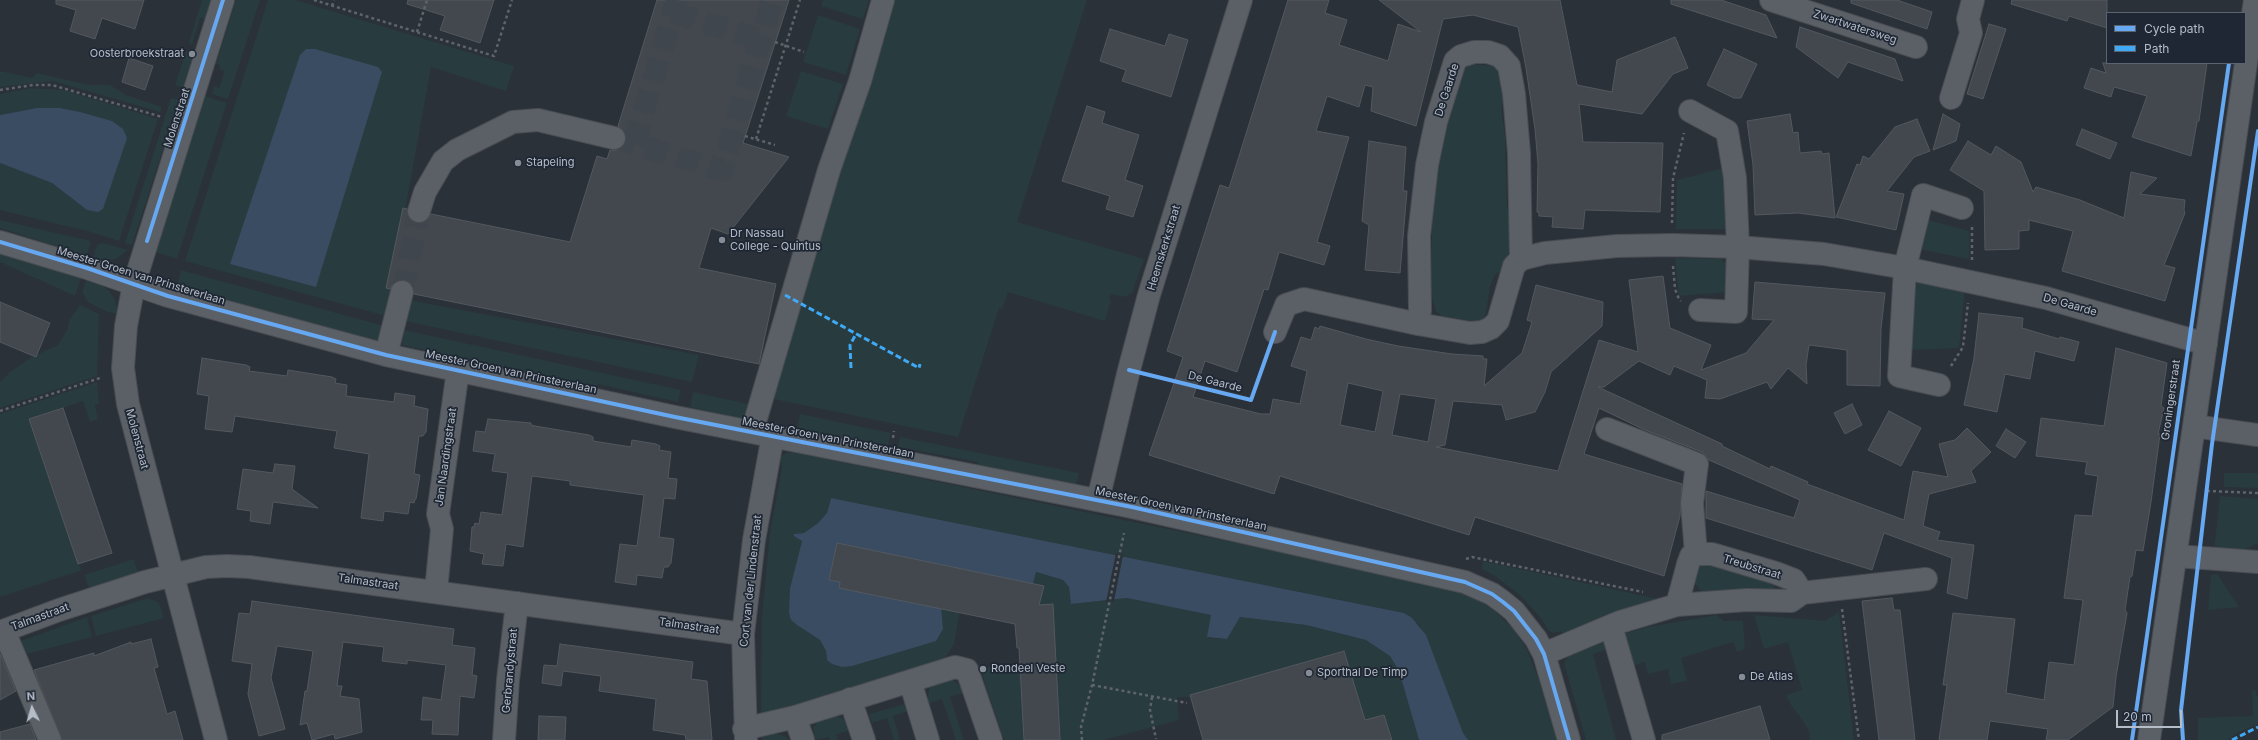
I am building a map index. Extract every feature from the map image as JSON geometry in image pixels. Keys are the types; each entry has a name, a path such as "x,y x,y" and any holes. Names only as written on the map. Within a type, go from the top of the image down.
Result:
{"street":[{"name":"Molenstraat","path":"216,740 124,388 123,349 134,284 223,0"},
{"path":"752,432 829,170 860,81 882,0"},
{"name":"Heemskerkstraat","path":"1098,500 1129,370 1149,295 1241,0"},
{"name":"Zwartwatersweg","path":"1771,0 1916,48"},
{"path":"1951,98 1970,33 1968,20 1973,0"},
{"path":"2246,63 2255,0"},
{"name":"De Gaarde","path":"1418,324 1420,310 1419,236 1427,165 1436,122 1455,61 1461,56 1474,52 1500,56 1509,66 1514,94 1519,153 1521,259 1546,253 1609,247 1673,245 1738,247 1824,254 1905,268 2046,298 2206,344"},
{"path":"2149,740 2176,556 2196,489 2194,426 2246,64"},
{"path":"1690,111 1727,131 1735,178 1738,247 1736,312 1700,310"},
{"path":"419,211 428,185 444,161 463,146 513,122 538,120 614,138"},
{"path":"1939,385 1899,376 1905,268 1923,195 1962,208"},
{"name":"Meester Groen van Prinstererlaan","path":"0,242 168,296 386,355 752,432 1098,500 1432,574 1478,587 1503,602 1526,625 1544,654 1569,740"},
{"path":"1275,332 1286,305 1304,299 1418,324 1470,333 1482,332 1491,328 1498,321 1514,266 1521,259"},
{"path":"386,355 402,292"},
{"name":"Jan Naardingstraat","path":"436,591 442,529 438,514 458,370"},
{"path":"2194,426 2258,435"},
{"path":"1607,430 1697,464 1692,503 1696,554 1691,556 1688,564 1677,605"},
{"name":"Cort van der Lindenstraat","path":"773,435 754,540 743,634 745,734 850,699 955,667 967,670 991,740"},
{"name":"Treubstraat","path":"1696,554 1712,554 1776,573 1794,580 1802,593"},
{"path":"2176,556 2258,562"},
{"name":"Talmastraat","path":"2,631 59,610 173,574 206,567 249,567 518,602 743,634"},
{"path":"1544,654 1611,626 1677,605 1747,600 1791,601 1802,593 1926,579"},
{"name":"Gerbrandystraat","path":"504,740 508,680 518,602"},
{"path":"1611,626 1644,740"},
{"path":"2,631 50,740"},
{"path":"910,681 928,740"},
{"path":"850,699 864,740"},
{"path":"795,717 803,740"}],"path":[{"path":"314,0 494,56 512,0"},
{"path":"332,6 334,0"},
{"path":"417,32 427,0"},
{"path":"756,140 800,0"},
{"path":"775,42 804,52"},
{"path":"0,90 33,85 52,85 162,117"},
{"path":"1690,111 1673,178 1673,245 1675,289 1679,299 1700,310"},
{"path":"745,136 775,145"},
{"path":"0,411 100,378"},
{"path":"2196,489 2208,484"},
{"path":"2196,489 2258,493"},
{"path":"2196,489 2206,498"},
{"path":"1082,740 1081,727 1092,685 1124,533"},
{"path":"1432,574 1472,557 1659,595 1677,605"},
{"path":"1092,685 1187,703"},
{"path":"1152,697 1150,710 1156,739"}],"shaded area":[{"path":"202,0 211,0 205,19 200,18 192,44 189,43"},
{"path":"236,0 260,0 228,99 212,94 214,86 219,88 225,71 219,69 220,65 216,64"},
{"path":"268,0 295,0 514,66 506,91 431,67 386,316 185,261"},
{"path":"823,0 869,0 863,19 821,6"},
{"path":"890,0 1087,0 1017,222 1144,259 1132,293 1124,297 1110,294 1109,299 1111,300 1105,321 1008,292 1002,309 999,308 958,437 769,398"},
{"path":"818,15 860,29 846,75 803,62"},
{"path":"186,51 194,53 184,88 175,85"},
{"path":"1470,64 1493,66 1499,71 1507,96 1501,107 1505,136 1507,208 1514,214 1510,248 1503,270 1495,274 1490,287 1485,318 1474,321 1442,316 1436,311 1432,298 1431,284 1432,212 1439,162 1448,114 1459,77"},
{"path":"0,71 32,78 37,73 89,85 110,85 126,95 162,107 160,112 53,81 0,87"},
{"path":"801,71 843,84 828,129 786,116"},
{"path":"31,88 64,90 158,119 119,241 91,232 0,210 0,163 52,183 87,210 112,121 60,108 37,108 0,115 0,94"},
{"path":"205,96 227,103 177,259 156,252"},
{"path":"171,98 179,100 132,245 125,243"},
{"path":"1724,168 1728,229 1676,229 1677,180"},
{"path":"1924,219 1969,231 1969,259 1918,249"},
{"path":"0,220 91,241 87,256 0,228"},
{"path":"103,243 128,250 116,259 103,260 93,258 97,245"},
{"path":"0,252 81,278 75,296 0,262"},
{"path":"1675,258 1721,259 1728,264 1729,292 1679,296"},
{"path":"181,270 384,326 381,342 177,286"},
{"path":"87,279 102,285 110,292 115,300 118,314 108,312 88,302 82,292"},
{"path":"1919,282 1965,290 1959,348 1908,350 1913,286"},
{"path":"409,300 699,355 692,382 405,321"},
{"path":"80,305 99,314 97,376 0,408 0,382 10,372 32,357 58,345 67,330 70,319"},
{"path":"404,330 681,390 678,402 598,384 596,388 402,345"},
{"path":"97,382 99,404 95,405 98,419 90,422 83,401 29,419 78,564 82,570 0,597 0,414"},
{"path":"693,392 748,404 744,419 690,407"},
{"path":"800,414 891,433 887,449 797,430"},
{"path":"900,437 1079,473 1076,485 978,466 978,462 898,447"},
{"path":"787,453 797,453 1441,585 1476,598 1496,612 1515,631 1527,650 1538,677 1557,740 1468,740 1463,733 1420,626 1404,613 831,498 827,513 818,523 804,533 794,534 802,541 790,588 791,620 820,640 826,651 827,660 941,606 1032,587 1035,572 1063,580 1069,587 1071,604 1127,598 1212,615 1208,638 1227,639 1240,617 1306,625 1366,640 1390,656 1399,671 1419,740 1393,740 1387,722 1368,728 1344,650 1189,697 1177,697 1179,720 1103,740 1004,740 982,674 986,667 1026,665 1022,621 960,610 954,644 945,658 761,715 762,618 770,532 782,468 780,457"},
{"path":"2224,473 2258,473 2258,488 2224,487"},
{"path":"2220,496 2258,499 2258,543 2243,550 2214,551"},
{"path":"134,559 138,573 90,590 84,575"},
{"path":"1483,561 1658,599 1657,604 1564,637 1561,631 1553,633 1549,631 1540,617 1519,594 1495,576 1482,569"},
{"path":"1707,562 1774,583 1774,591 1704,594 1695,584 1694,577 1701,565"},
{"path":"2217,574 2239,607 2208,610 2211,575"},
{"path":"148,598 159,603 164,618 96,636 91,616"},
{"path":"1839,612 1854,740 1810,740 1809,731 1786,695 1802,690 1788,642 1764,649 1754,615 1825,621"},
{"path":"1717,615 1724,621 1743,621 1745,649 1737,652 1733,642 1681,658 1687,681 1671,684 1668,669 1648,674 1645,662 1633,666 1624,634 1648,627"},
{"path":"87,617 92,637 27,654 21,641"},
{"path":"1606,640 1609,649 1593,654 1616,740 1586,740 1564,663 1568,657"},
{"path":"944,679 953,680 966,692 950,697 964,740 956,740 942,699 927,704 929,689 934,683"},
{"path":"2255,690 2258,698 2258,723 2256,725 2239,732 2228,740 2198,740 2198,718 2253,716 2252,691"},
{"path":"905,704 908,711 893,716 900,740 894,740 887,718 872,723 869,714"},
{"path":"833,715 842,718 853,729 836,735 838,740 830,740 829,737 813,740 814,727 818,721"},
{"path":"774,733 785,736 789,740 762,740 762,737"}],"water":[{"path":"306,49 315,49 378,67 382,72 316,287 230,264 300,55"},
{"path":"37,108 60,108 80,112 112,121 123,129 127,138 103,209 98,212 87,210 52,183 0,163 0,115"},
{"path":"831,498 1404,613 1412,618 1426,635 1463,733 1468,740 1419,740 1399,671 1390,656 1366,640 1306,625 1240,617 1227,639 1207,637 1211,615 1127,598 1071,604 1069,587 1063,580 1036,572 1032,587 941,606 943,629 936,641 852,666 842,667 832,664 827,660 826,651 820,640 791,620 789,613 790,588 802,541 794,536 794,534 804,533 818,523 827,513"}],"pier":[{"path":"1116,553 1123,555 1114,601 1106,602"}],"building":[{"path":"56,0 144,0 135,29 102,18 95,39 70,31 76,10 56,4"},
{"path":"408,0 494,0 480,43 440,30 445,16 407,4"},
{"path":"657,0 789,0 743,143 789,157 728,234 711,228 699,268 776,284 759,364 414,294 411,283 405,280 398,280 390,289 386,288 403,208 407,209 410,219 416,223 427,220 431,214 570,242 597,156 607,159 610,150 618,150 626,141 626,134 618,126"},
{"path":"1288,0 1329,0 1325,13 1347,20 1339,45 1388,61 1398,24 1421,32 1379,0 1560,0 1577,85 1612,92 1617,60 1675,37 1688,68 1673,74 1642,114 1579,104 1583,142 1663,143 1660,212 1585,210 1583,229 1552,227 1553,217 1539,216 1539,212 1537,212 1538,164 1535,129 1518,27 1473,15 1443,19 1416,126 1371,111 1373,87 1365,85 1359,107 1327,96 1316,131 1349,137 1317,242 1330,246 1324,265 1279,252 1268,290 1264,289 1237,372 1205,361 1193,397 1261,414 1270,414 1273,399 1300,404 1307,371 1291,366 1301,337 1311,340 1315,327 1319,329 1320,326 1398,346 1452,354 1483,356 1483,359 1487,359 1484,386 1522,353 1532,322 1527,320 1536,285 1603,302 1602,326 1551,372 1545,392 1535,412 1506,420 1502,405 1453,401 1445,445 1436,447 1558,471 1599,340 1638,352 1629,280 1663,276 1670,328 1711,345 1701,370 1746,353 1774,320 1752,319 1755,282 1885,293 1881,329 1880,386 1847,385 1847,350 1809,345 1806,365 1807,384 1788,368 1771,389 1767,382 1720,399 1705,398 1707,380 1674,366 1670,375 1639,361 1604,387 1598,387 1722,444 1722,446 1770,469 1771,466 1808,482 1807,484 1904,520 1913,471 1948,477 1939,444 1955,440 1967,428 1991,452 1971,471 1976,482 1929,494 1923,526 1940,532 1937,540 1974,545 1967,599 1947,593 1952,558 1884,533 1872,570 1706,518 1706,491 1794,518 1800,500 1709,460 1702,452 1645,430 1599,408 1584,454 1682,484 1680,516 1664,576 1475,517 1469,535 1280,476 1274,494 1149,455 1183,357 1167,351 1220,185 1229,188","holes":["1348,383 1383,391 1375,432 1340,425","1400,394 1436,399 1428,442 1392,435"]},
{"path":"1671,0 1721,0 1766,15 1777,38 1671,4"},
{"path":"1851,0 1897,0 1932,12 1927,29 1851,3"},
{"path":"2012,0 2107,0 2106,28 2069,16 2067,21 2011,4"},
{"path":"1989,24 2006,29 1983,99 1967,94"},
{"path":"1800,27 1895,59 1903,81 1848,62 1838,78 1796,47"},
{"path":"1110,29 1165,46 1169,34 1188,40 1171,97 1122,81 1126,70 1100,61"},
{"path":"1724,49 1757,64 1741,98 1734,98 1707,85"},
{"path":"129,58 153,66 145,90 122,82"},
{"path":"2103,63 2207,64 2199,121 2197,122 2191,156 2132,137 2147,96 2114,87 2111,97 2084,88 2091,68 2106,73"},
{"path":"1087,106 1105,112 1102,123 1139,135 1125,180 1143,186 1133,217 1106,209 1110,196 1062,181"},
{"path":"1790,114 1793,133 1798,132 1800,153 1821,151 1822,154 1829,153 1835,218 1798,213 1755,215 1753,165 1747,121"},
{"path":"1943,114 1960,124 1956,141 1933,150"},
{"path":"1917,119 1930,151 1914,157 1887,191 1904,194 1896,230 1836,217 1857,164 1860,165 1863,156 1869,159 1895,127"},
{"path":"2082,129 2117,143 2110,159 2076,145"},
{"path":"1369,141 1406,147 1403,191 1407,191 1400,273 1365,270 1369,225 1362,221"},
{"path":"1968,141 1991,155 1996,146 2021,162 2033,192 2036,187 2080,200 2124,218 2131,172 2157,178 2140,194 2185,200 2185,213 2164,265 2175,268 2165,301 2062,271 2073,231 2029,220 2029,230 2019,231 2019,249 1985,250 1984,191 1950,170"},
{"path":"0,302 50,323 36,357 0,342"},
{"path":"1979,313 2023,318 2022,328 2059,339 2060,337 2079,342 2074,361 2035,351 2030,379 2005,374 1997,412 1964,405 1974,358"},
{"path":"2116,348 2167,363 2161,406 2164,408 2158,434 2160,434 2151,502 2143,551 2136,550 2132,576 2130,577 2125,610 2127,613 2116,677 2113,707 2068,740 2046,740 2048,729 1990,721 1987,740 1939,740 1947,685 1943,685 1953,613 2015,619 2006,693 2044,700 2049,662 2074,665 2083,600 2064,598 2075,515 2092,516 2098,476 2085,474 2087,462 2036,456 2041,418 2104,426"},
{"path":"202,358 246,365 250,367 249,371 287,376 288,370 332,377 336,379 335,383 347,385 346,396 394,402 395,393 415,396 414,406 428,409 426,432 423,436 419,436 414,474 420,475 416,499 414,503 410,502 408,514 384,511 383,521 361,518 369,454 334,448 337,431 235,416 232,432 205,429 209,396 197,394"},
{"path":"1852,404 1862,425 1845,434 1834,413"},
{"path":"63,408 112,553 78,564 29,419"},
{"path":"1889,411 1921,428 1901,466 1868,450"},
{"path":"488,419 531,423 531,425 535,426 589,435 593,437 593,441 631,447 632,440 656,444 660,446 659,450 671,452 668,478 677,479 675,499 664,498 659,537 674,539 671,563 668,567 664,567 662,578 637,575 636,585 615,582 620,544 637,546 644,495 570,485 570,481 532,476 523,547 506,544 503,566 482,564 484,554 470,551 472,527 474,527 475,523 479,524 481,512 502,515 508,473 492,471 495,454 473,451 476,431 485,432"},
{"path":"2006,429 2026,442 2015,458 1996,446"},
{"path":"275,464 295,466 292,489 318,508 273,502 270,524 250,521 251,511 237,509 243,469 273,473"},
{"path":"837,543 1044,586 1039,605 1053,604 1060,740 1024,740 1019,648 1017,648 1015,624 839,588 840,582 829,580"},
{"path":"1892,598 1894,610 1900,610 1915,740 1879,740 1862,601"},
{"path":"252,601 454,629 452,645 475,648 472,675 477,676 474,698 460,696 458,735 432,734 433,720 421,720 423,697 441,700 446,665 407,660 407,664 382,661 384,647 343,642 337,686 342,686 340,696 359,699 362,732 335,739 334,734 312,740 307,723 300,725 313,651 277,646 271,678 285,729 259,736 248,694 252,664 232,661 239,613 250,614"},
{"path":"151,639 158,667 154,668 167,714 175,711 183,740 62,740 34,670 94,653 94,656 131,642 131,644"},
{"path":"560,644 693,662 691,679 707,681 712,740 686,740 685,735 653,730 656,699 599,691 601,676 563,671 561,686 542,683 544,665 557,666"},
{"name":"Sporthal De Timp","path":"1344,651 1365,720 1384,715 1392,740 1203,740 1190,695"},
{"path":"0,654 16,691 0,700"},
{"path":"1760,706 1770,740 1662,740 1662,735"},
{"path":"539,716 566,717 565,740 538,740"},
{"path":"30,724 36,740 0,740 0,732"}],"tunnel":[{"path":"634,144 677,0"},
{"path":"614,138 722,170 772,0"},
{"path":"673,13 761,39"},
{"path":"402,292 419,211"}],"marked path":[{"path":"785,295 919,368 920,364"},
{"path":"851,368 850,345 856,334"},
{"path":"2232,740 2258,727"}],"cycle path":[{"path":"147,241 223,0"},
{"name":"Groningerstraat","path":"2132,740 2229,64"},
{"path":"2183,740 2181,710 2212,444 2258,131"},
{"path":"0,242 87,268 168,296 386,355 675,417 1132,507 1465,582 1492,594 1503,602 1514,611 1536,639 1544,654 1569,740"},
{"path":"1129,370 1251,400 1275,332"}],"place":[{"name":"Oosterbroekstraat","path":"192,54"},
{"name":"Stapeling","path":"518,163"},
{"name":"Dr Nassau College - Quintus","path":"722,240"},
{"name":"Rondeel Veste","path":"983,669"},
{"name":"Sporthal De Timp","path":"1309,673"},
{"name":"De Atlas","path":"1742,677"}]}
